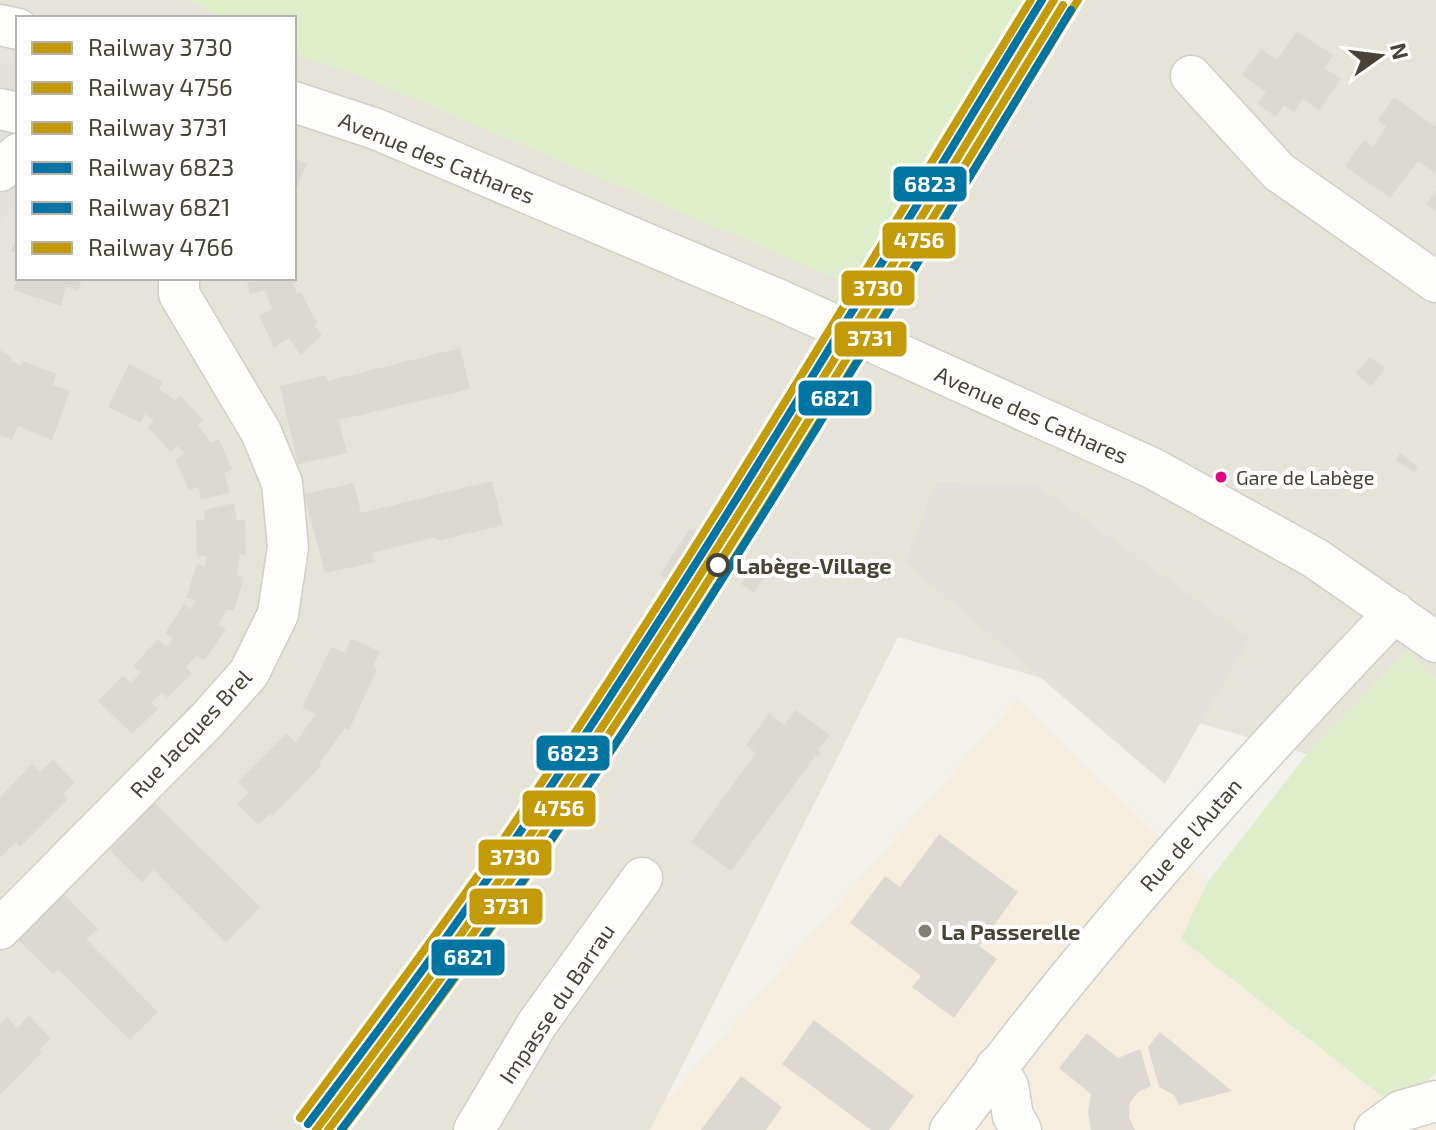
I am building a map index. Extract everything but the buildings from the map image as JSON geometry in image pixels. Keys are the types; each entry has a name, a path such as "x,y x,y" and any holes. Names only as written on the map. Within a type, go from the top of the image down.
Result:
{"street":[{"path":"1191,76 1279,172 1436,282"},
{"name":"Avenue des Cathares","path":"296,103 376,129 777,299 1152,468 1315,558 1436,642"},
{"path":"0,171 16,156"},
{"name":"Rue Jacques Brel","path":"0,929 209,718 249,673 278,614 288,547 282,483 261,432 179,294 179,280"},
{"name":"Rue de l'Autan","path":"950,1130 1057,989 1206,813 1395,612"},
{"name":"Impasse du Barrau","path":"474,1130 537,1024 642,878"},
{"path":"996,1067 1008,1086 1013,1116 1021,1130"},
{"path":"1375,1130 1401,1111 1436,1101"}],"shaded area":[{"path":"0,0 1436,0 1436,679 1407,651 1307,754 898,637 650,1130 0,1130"},
{"path":"0,62 16,66 16,202 0,221"},
{"path":"936,482 1034,483 1250,638 1165,784 905,562"},
{"path":"1017,699 1207,883 1182,939 1436,1130 650,1130 661,1107"}],"green space":[{"path":"190,0 1029,0 854,286 365,78 296,55 296,16 223,16"},
{"path":"1407,651 1436,679 1436,1072 1401,1111 1181,939 1207,883 1307,754"}],"rail line":[{"name":"4766","path":"300,1118 449,916 568,743 770,427 1031,0"},
{"name":"6823","path":"308,1124 483,886 646,642 1042,0"},
{"name":"3730","path":"316,1130 467,925 586,751 790,431 1054,0"},
{"name":"3731","path":"342,1130 493,925 611,751 814,431 1078,0"},
{"name":"4756","path":"328,1130 500,896 594,757 798,437 1063,5"},
{"name":"6821","path":"341,1130 531,869 672,658 807,444 1071,10"}],"place":[{"name":"Gare de Labège","path":"1221,477"},
{"name":"Labège-Village","path":"718,565"},
{"name":"La Passerelle","path":"925,931"}]}
